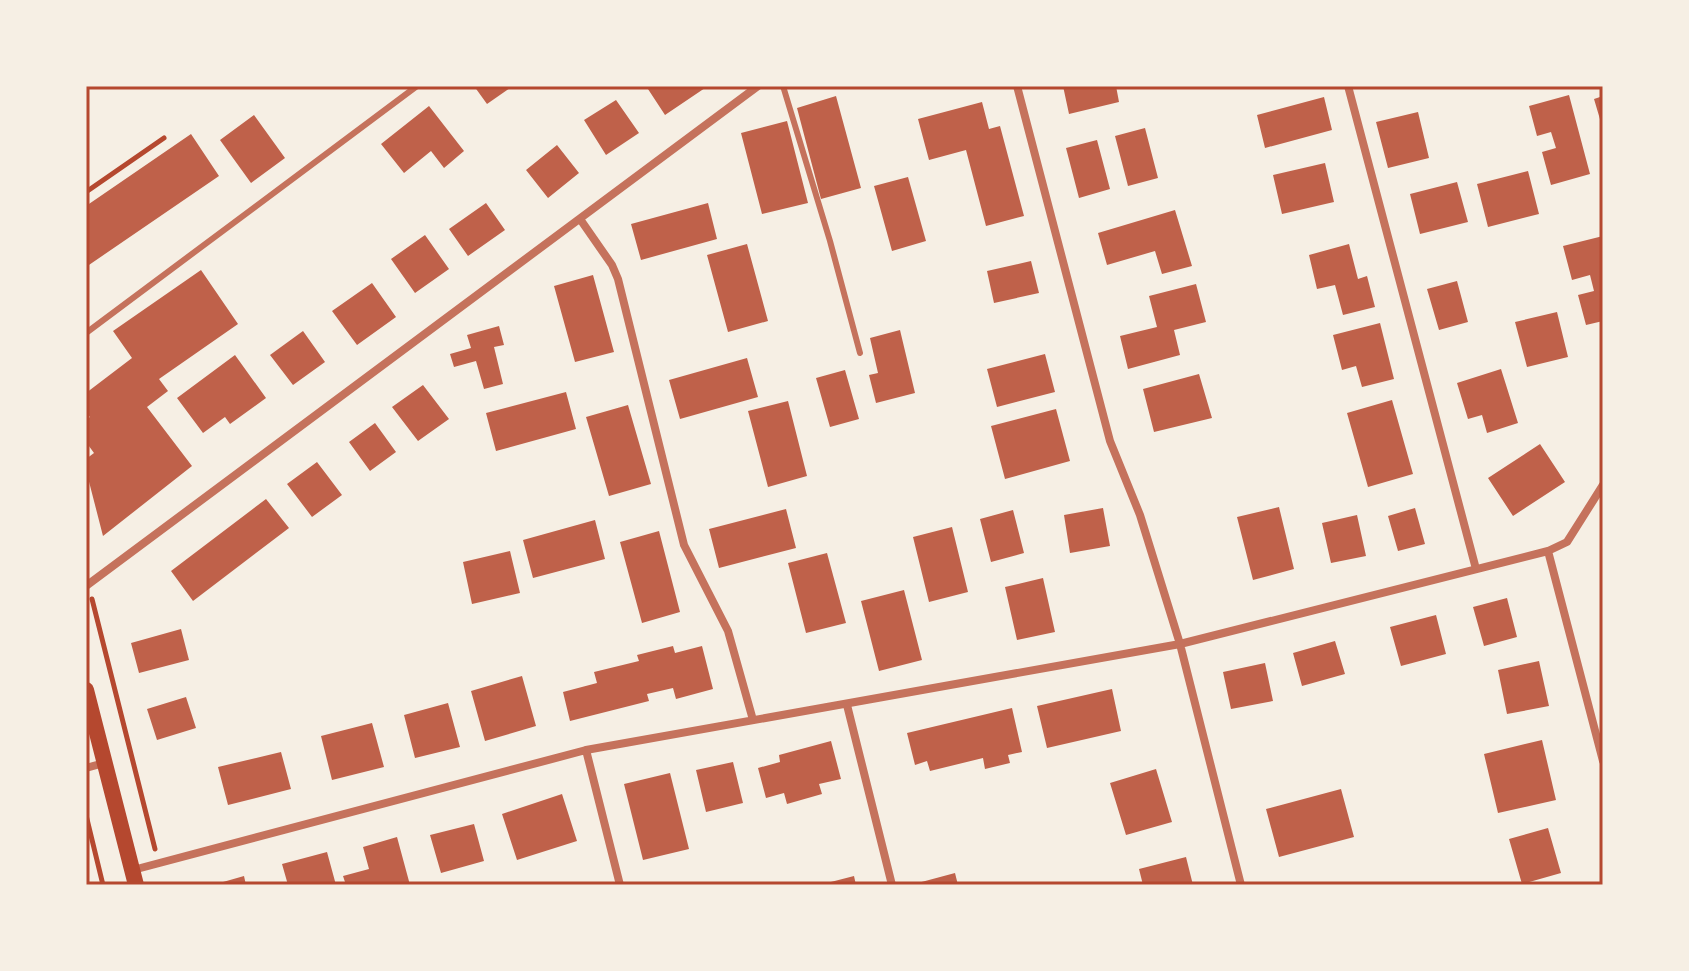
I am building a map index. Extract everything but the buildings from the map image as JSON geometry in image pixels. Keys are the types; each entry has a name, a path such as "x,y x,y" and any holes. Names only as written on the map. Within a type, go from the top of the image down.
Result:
{"main road":[{"path":"86,690 134,877"}],"street":[{"path":"87,586 758,86"},
{"path":"1017,86 1110,441 1140,515 1180,644 1241,885"},
{"path":"1348,86 1476,569"},
{"path":"580,219 612,265 618,279 684,545 728,631 753,720"},
{"path":"134,877 159,864 586,750 1180,644 1548,551 1567,542 1603,485"},
{"path":"1548,551 1603,761"},
{"path":"847,705 892,885"},
{"path":"586,750 620,885"},
{"path":"86,768 105,763"}],"lane":[{"path":"86,333 417,86"},
{"path":"783,86 860,353"}],"path":[{"path":"86,192 164,138"},
{"path":"87,586 159,864"},
{"path":"86,815 103,885"}]}
